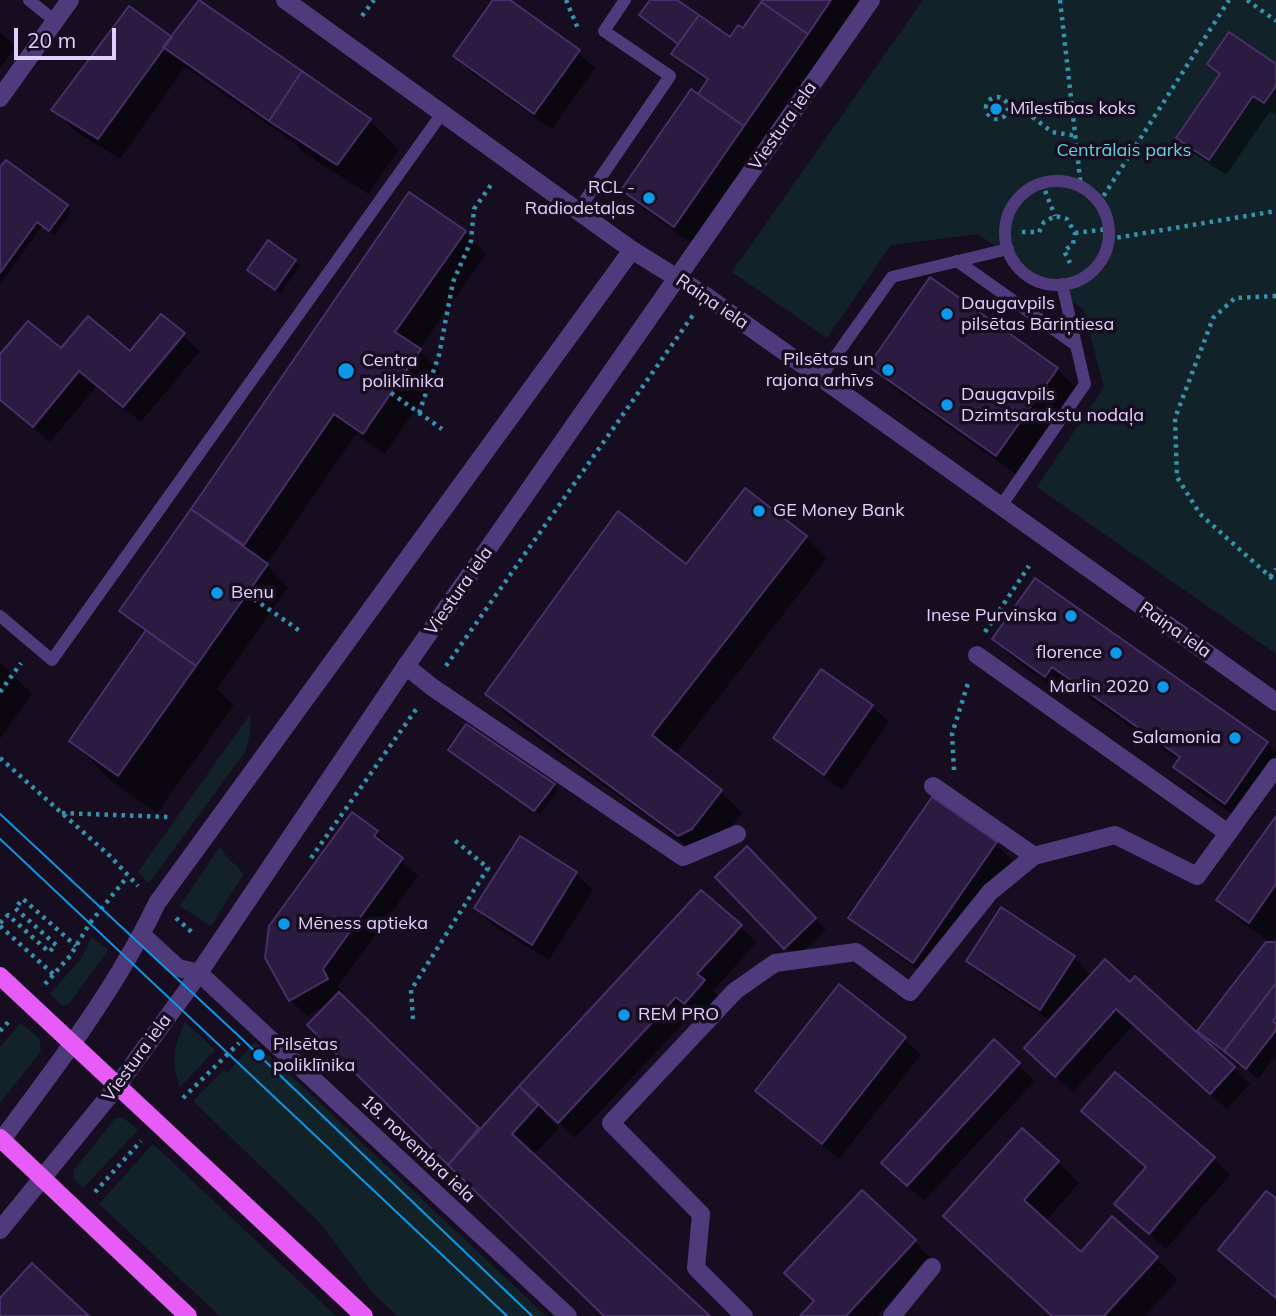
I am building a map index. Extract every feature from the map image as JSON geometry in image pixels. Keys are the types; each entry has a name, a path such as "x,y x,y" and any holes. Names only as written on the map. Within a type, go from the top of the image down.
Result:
{"main road":[{"path":"0,976 364,1316"},
{"path":"1,1140 188,1316"}],"street":[{"path":"0,98 70,0"},
{"name":"Raiņa iela","path":"285,0 443,112 577,212 706,296 1276,702"},
{"name":"Viestura iela","path":"0,1230 118,1085 199,973 406,666 872,0"},
{"path":"1,1140 72,1044 142,935 157,903 632,250"},
{"path":"977,655 1228,833"},
{"path":"406,666 432,687 683,857 737,834"},
{"path":"744,1316 696,1268 701,1213 611,1123 735,991 775,963 856,952 910,992 990,892 1034,856 1115,835 1197,876 1276,767"},
{"path":"933,786 1034,856"},
{"name":"18. novembra iela","path":"142,935 178,968 199,973 568,1316"},
{"path":"892,1316 932,1267"}],"lane":[{"path":"29,0 55,21"},
{"path":"577,212 670,76 604,31 625,0"},
{"path":"0,616 52,660 443,112"},
{"path":"1054,181 1081,187 1099,203 1107,218 1108,234 1097,266 1077,280 1062,284 1037,281 1022,272 1008,249 1005,231 1011,208 1022,194 1042,183 1054,181"},
{"path":"820,378 892,277 1008,249"},
{"path":"957,261 1076,345"},
{"path":"1001,506 1085,384 1062,284"}],"path":[{"path":"362,16 374,0"},
{"path":"566,0 584,42"},
{"path":"1060,0 1081,187"},
{"path":"1099,203 1229,0"},
{"path":"1247,0 1276,20"},
{"path":"995,97 1006,101 1009,108 1004,118 998,120 988,115 986,108 988,101 995,97"},
{"path":"1009,108 1026,112 1052,132 1077,136"},
{"path":"1042,183 1055,216"},
{"path":"419,413 439,355 453,282 471,241 474,209 491,185"},
{"path":"1075,233 1108,234 1276,211"},
{"path":"1005,231 1039,232 1044,222 1055,216 1067,219 1072,223 1075,233 1073,244 1064,251 1077,280"},
{"path":"1276,296 1236,298 1213,318 1175,418 1177,477 1200,514 1276,582"},
{"path":"306,866 694,315"},
{"path":"391,393 442,429"},
{"path":"956,802 952,734 984,634 1029,566"},
{"path":"1270,577 1276,569"},
{"path":"247,594 300,631"},
{"path":"0,692 22,664 15,657"},
{"path":"0,758 110,856 127,877 90,923 76,946 43,985"},
{"path":"62,813 169,817"},
{"path":"413,1019 411,990 488,868 452,838"},
{"path":"53,975 0,925 8,915 49,952 56,945 15,908 23,899 76,946"},
{"path":"173,915 202,941"},
{"path":"0,1031 14,1017"},
{"path":"183,1097 218,1061"},
{"path":"98,1188 138,1143"}],"green space":[{"name":"Centrālais parks","path":"923,0 1276,0 1276,654 1037,487 1104,387 1083,309 978,234 891,245 827,338 732,272"},
{"path":"251,713 250,734 245,752 149,883 138,872"},
{"path":"219,848 243,875 211,926 180,906"},
{"path":"92,937 108,950 69,1004 62,1005 50,994 80,960"},
{"path":"185,1022 215,1050 180,1087 175,1070 175,1054"},
{"path":"21,1023 39,1038 41,1051 0,1103 0,1047"},
{"path":"255,1042 546,1316 397,1316 372,1292 320,1223 193,1101 224,1070 227,1073"},
{"path":"122,1117 138,1130 83,1188 74,1179 74,1170 115,1119"},
{"path":"153,1144 336,1316 220,1316 99,1204"}],"building":[{"path":"199,0 302,71 269,121 163,47"},
{"path":"493,0 510,0 580,50 534,114 453,56"},
{"path":"650,0 677,0 699,15 678,44 639,15"},
{"path":"831,0 808,34 761,2"},
{"path":"761,2 808,34 744,126 698,94 708,79 671,54 699,15 730,37 738,25 743,28"},
{"path":"129,6 172,37 98,139 51,110"},
{"path":"1229,32 1276,64 1276,86 1264,103 1253,96 1209,160 1176,138 1220,74 1207,64"},
{"path":"302,71 371,119 337,165 269,121"},
{"path":"691,89 744,126 674,227 621,190"},
{"path":"6,160 68,205 49,231 37,222 0,273 0,167"},
{"name":"Centra poliklīnika","path":"409,192 466,231 395,332 421,349 363,434 334,414 244,545 191,509"},
{"path":"268,240 296,260 275,290 247,270"},
{"path":"930,277 1058,368 996,456 868,366"},
{"path":"161,314 185,333 123,407 79,371 33,427 0,400 0,354 28,321 61,348 88,316 130,351"},
{"path":"745,488 807,536 652,735 722,790 692,829 678,836 485,694 618,511 686,564"},
{"path":"191,509 268,564 196,666 119,611"},
{"path":"1035,578 1268,742 1225,804 1173,767 1180,757 1052,667 1045,677 992,639"},
{"path":"146,630 196,666 118,776 69,741"},
{"path":"821,669 873,705 824,775 773,738"},
{"path":"466,724 555,784 534,811 448,750"},
{"path":"932,797 997,842 913,963 848,918"},
{"path":"352,812 378,831 374,836 403,858 323,969 328,979 289,1001 265,958 269,926"},
{"path":"1276,816 1276,884 1249,923 1216,900"},
{"path":"520,836 577,872 532,945 474,908"},
{"path":"747,846 816,918 784,949 715,877"},
{"path":"701,890 742,925 697,974 705,980 684,1004 676,997 558,1123 519,1086"},
{"path":"1001,907 1075,956 1040,1010 966,961"},
{"path":"1266,942 1276,942 1276,983 1224,1051 1197,1031"},
{"path":"1105,959 1130,982 1135,976 1235,1067 1210,1094 1116,1009 1055,1077 1024,1048"},
{"path":"1276,983 1276,1017 1273,1021 1276,1030 1246,1069 1224,1051"},
{"path":"839,984 906,1037 822,1144 755,1091"},
{"path":"339,992 479,1128 448,1165 307,1025"},
{"path":"994,1039 1020,1063 907,1186 881,1163"},
{"path":"1115,1072 1215,1157 1149,1234 1114,1204 1146,1167 1081,1111"},
{"path":"519,1086 538,1105 512,1134 710,1316 604,1316 448,1165"},
{"path":"1022,1128 1059,1161 1024,1200 1081,1252 1112,1216 1158,1257 1104,1316 1052,1316 943,1216"},
{"path":"862,1190 916,1240 846,1316 800,1316 814,1301 784,1273"},
{"path":"1266,1191 1276,1198 1276,1298 1218,1250"},
{"path":"32,1263 89,1316 0,1316 0,1298"}],"tram line":[{"path":"0,814 242,1039 532,1316"},
{"path":"0,839 507,1316"}],"place":[{"name":"Mīlestības koks","path":"996,109"},
{"name":"RCL - Radiodetaļas","path":"649,198"},
{"name":"Daugavpils pilsētas Bāriņtiesa","path":"947,314"},
{"name":"Pilsētas un rajona arhīvs","path":"888,370"},
{"name":"Centra poliklīnika","path":"346,371"},
{"name":"Daugavpils Dzimtsarakstu nodaļa","path":"947,405"},
{"name":"GE Money Bank","path":"759,511"},
{"name":"Benu","path":"217,593"},
{"name":"Inese Purvinska","path":"1071,616"},
{"name":"florence","path":"1116,653"},
{"name":"Marlin 2020","path":"1163,687"},
{"name":"Salamonia","path":"1235,738"},
{"name":"Mēness aptieka","path":"284,924"},
{"name":"REM PRO","path":"624,1015"},
{"name":"Pilsētas poliklīnika","path":"259,1055"}]}
